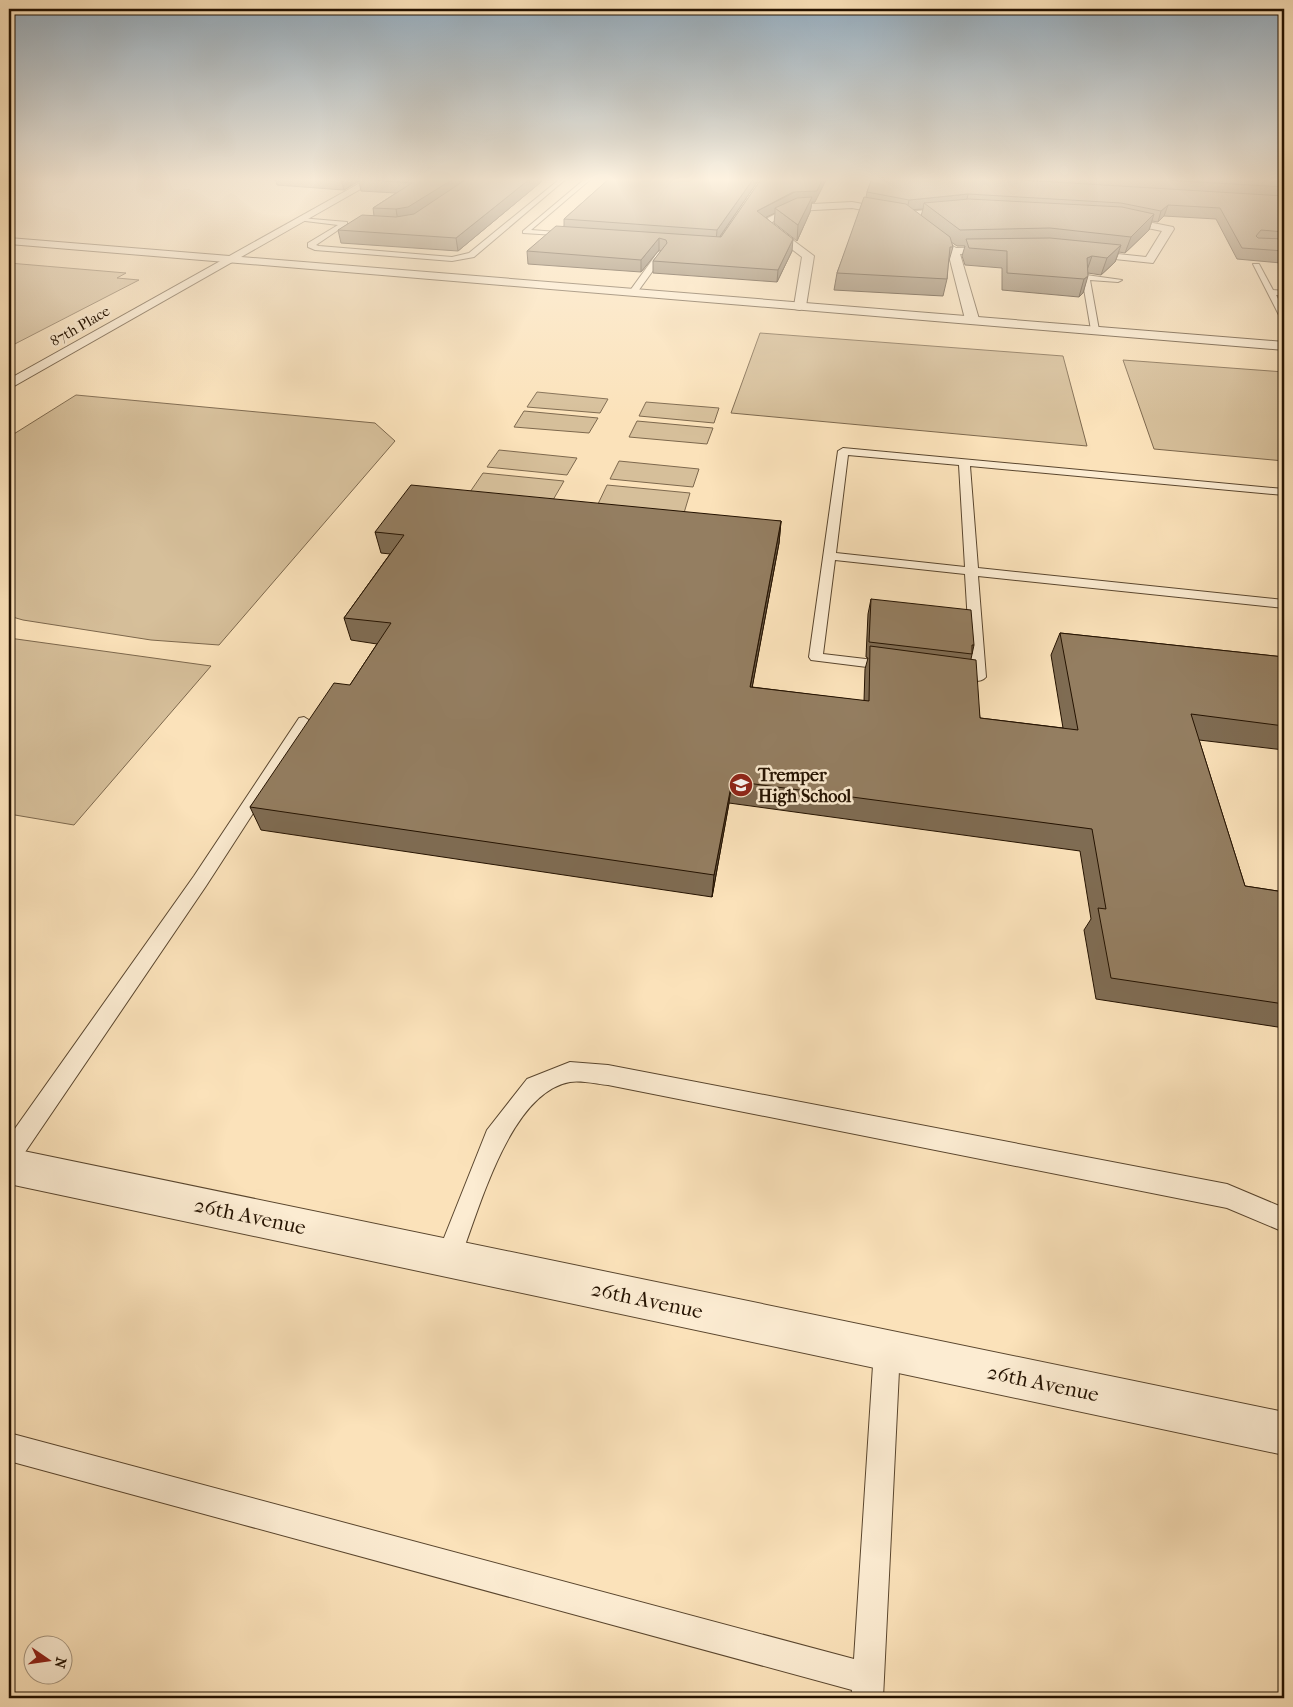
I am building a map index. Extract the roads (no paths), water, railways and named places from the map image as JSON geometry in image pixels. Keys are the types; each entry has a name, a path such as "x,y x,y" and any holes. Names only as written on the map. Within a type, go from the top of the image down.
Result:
{"street":[{"path":"215,258 1284,346"},
{"path":"800,306 808,258"},
{"path":"954,258 972,319"},
{"path":"1121,258 1149,261 1151,258"},
{"name":"87th Place","path":"9,385 232,259"},
{"name":"26th Avenue","path":"9,1166 1284,1434"}],"lane":[{"path":"436,258 458,258"},
{"path":"633,292 658,258"},
{"path":"1256,266 1284,317"},
{"path":"1095,330 1086,277 1118,280"},
{"path":"1270,292 1284,293"},
{"path":"902,667 816,657 844,451 1284,492"},
{"path":"940,672 978,677 964,462"},
{"path":"829,556 1284,604"},
{"path":"9,1156 200,880 304,722"},
{"path":"448,1258 495,1138 519,1104 535,1086 570,1072 608,1074 1227,1196 1284,1220"},
{"path":"9,1447 867,1689 887,1350"}],"place":[{"name":"Tremper High School","path":"741,785"}]}
